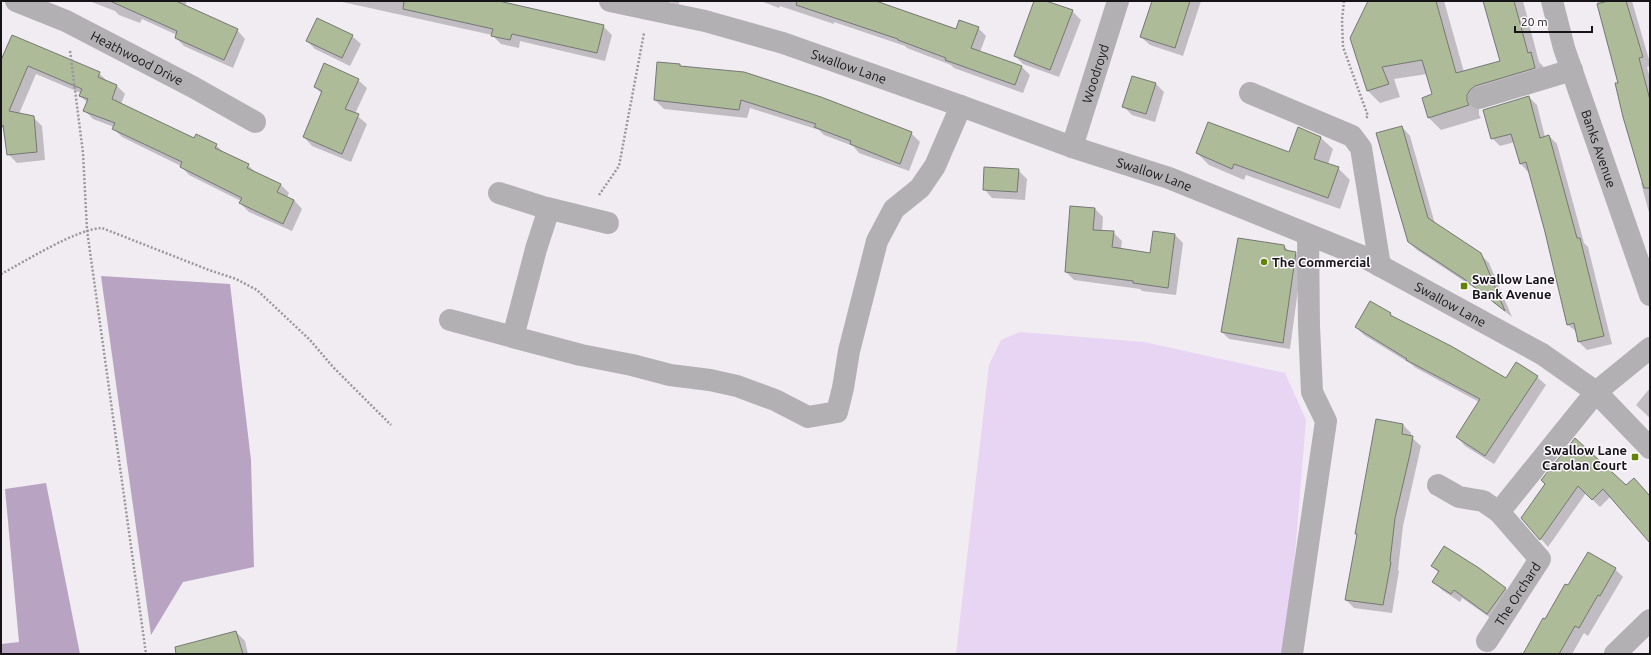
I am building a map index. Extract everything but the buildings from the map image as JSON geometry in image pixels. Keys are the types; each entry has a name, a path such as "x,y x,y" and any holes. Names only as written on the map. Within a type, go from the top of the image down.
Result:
{"street":[{"name":"Heathwood Drive","path":"16,1 66,21 193,87 255,122"},
{"name":"Swallow Lane","path":"610,1 705,21 783,43 962,106 1072,147 1169,178 1364,257 1542,354 1596,392 1650,448"},
{"name":"Woodroyd","path":"1072,147 1118,1"},
{"name":"Banks Avenue","path":"1552,1 1564,48 1650,295"},
{"path":"1479,98 1572,70"},
{"path":"1250,93 1352,136 1361,148 1380,266"},
{"path":"450,320 581,355 632,365 670,375 710,380 737,386 775,400 808,417 837,412 843,388 848,351 877,241 894,209 920,188 935,166 962,106"},
{"path":"499,193 547,208 608,223"},
{"path":"513,337 536,249 549,209 547,208"},
{"path":"1292,654 1326,421 1312,392 1309,326 1308,235"},
{"path":"1438,485 1459,497 1483,501 1498,512 1596,392 1650,348"},
{"name":"The Orchard","path":"1487,641 1540,559 1498,512"},
{"path":"1616,654 1650,620"}],"path":[{"path":"1344,1 1342,20 1343,47 1368,116 1352,136"},
{"path":"584,218 620,166 648,9"},
{"path":"66,21 83,153 87,230 146,654"},
{"path":"1,274 87,230 102,228 236,279 257,290 310,340 332,367 391,425"}],"shaded area":[{"path":"101,276 230,284 251,460 254,567 183,582 151,635"},
{"path":"1020,332 1144,342 1285,373 1306,420 1293,578 1282,654 956,654 989,365 1001,340"},
{"path":"46,483 80,654 1,654 1,644 19,642 5,489"}],"place":[{"name":"The Commercial","path":"1264,262"},
{"name":"Swallow Lane Bank Avenue","path":"1464,286"},
{"name":"Swallow Lane Carolan Court","path":"1635,457"}]}
